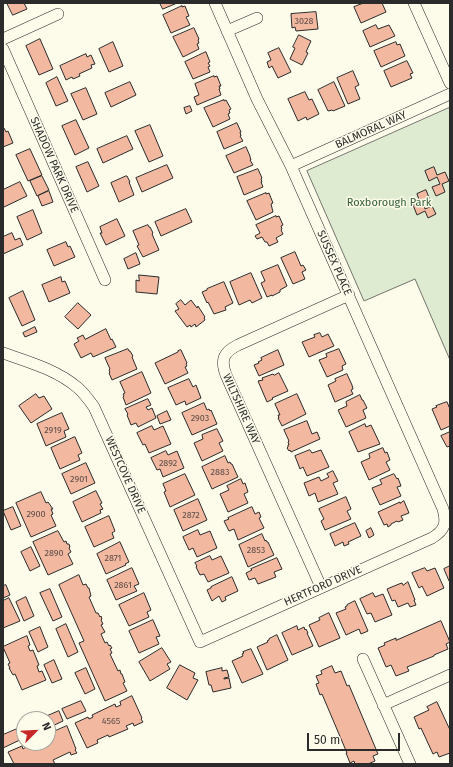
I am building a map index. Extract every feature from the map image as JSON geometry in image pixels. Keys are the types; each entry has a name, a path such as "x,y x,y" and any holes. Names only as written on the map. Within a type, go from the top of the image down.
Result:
{"street":[{"name":"SUSSEX PLACE","path":"215,3 257,99 292,166 443,509 445,520 444,526"},
{"path":"414,3 450,83"},
{"path":"3,39 58,14"},
{"path":"227,31 257,18"},
{"name":"SHADOW PARK DRIVE","path":"3,49 106,280"},
{"name":"BALMORAL WAY","path":"292,166 450,94"},
{"name":"WILTSHIRE WAY","path":"321,587 226,375 223,368 223,362 224,356 228,351 238,345 348,295"},
{"name":"WESTCOVE DRIVE","path":"3,353 50,370 79,389 94,407 200,642"},
{"name":"HERTFORD DRIVE","path":"200,642 432,538 444,526"},
{"path":"363,659 410,764"},
{"path":"383,705 450,675"}],"green space":[{"name":"Roxborough Park","path":"449,108 450,360 415,279 364,301 307,171"}],"building":[{"path":"7,3 24,3 27,9 13,15"},
{"path":"160,3 177,3 163,9"},
{"path":"364,3 382,3 386,12 361,23 354,7"},
{"path":"185,6 189,16 186,17 190,25 171,33 163,15"},
{"path":"316,12 318,29 296,31 295,27 292,28 291,14"},
{"path":"376,25 378,29 389,25 395,36 370,47 363,31"},
{"path":"194,28 199,39 199,43 197,44 199,49 183,57 173,37"},
{"path":"299,35 311,41 306,52 308,53 302,65 290,59 295,48 293,47"},
{"path":"40,39 53,69 39,75 26,46"},
{"path":"113,42 123,66 109,72 99,49"},
{"path":"396,42 397,45 400,44 405,56 381,67 374,51"},
{"path":"279,48 291,72 278,78 272,66 269,68 267,62 271,60 268,53"},
{"path":"206,52 210,62 208,63 210,66 208,67 210,72 193,79 185,62"},
{"path":"86,54 87,57 91,55 95,64 91,65 92,68 79,74 80,76 73,79 72,77 66,80 60,66"},
{"path":"407,61 413,73 410,74 412,78 391,87 384,71"},
{"path":"353,71 359,85 355,87 360,99 348,104 337,78"},
{"path":"217,76 221,86 219,86 219,89 221,95 197,105 194,97 199,95 195,84"},
{"path":"57,77 68,101 56,106 46,83"},
{"path":"130,82 136,95 111,107 105,93"},
{"path":"334,82 345,106 333,111 328,111 318,90"},
{"path":"86,88 97,114 83,120 71,94"},
{"path":"305,92 309,100 312,99 319,114 307,120 306,117 298,121 288,99"},
{"path":"226,100 231,109 229,110 230,113 228,114 230,119 213,127 204,108"},
{"path":"190,106 192,111 186,114 184,108"},
{"path":"76,120 89,148 75,155 62,126"},
{"path":"237,123 241,132 240,136 243,141 224,149 217,132"},
{"path":"150,125 163,156 149,162 135,131"},
{"path":"3,128 6,132 8,131 13,143 3,147"},
{"path":"127,136 133,149 103,163 97,149"},
{"path":"246,147 253,165 234,173 226,156"},
{"path":"30,149 42,175 28,181 16,155"},
{"path":"88,162 99,186 87,192 76,167"},
{"path":"167,165 173,178 142,192 136,178"},
{"path":"434,167 437,175 445,172 449,181 442,184 445,192 436,196 432,187 440,184 437,177 429,181 425,171"},
{"path":"258,169 262,178 261,182 263,187 244,195 237,177"},
{"path":"42,176 49,190 37,196 30,181"},
{"path":"126,176 130,182 134,195 119,202 111,183"},
{"path":"20,182 27,196 4,207 3,190"},
{"path":"426,190 430,200 423,203 425,209 432,206 436,214 428,218 425,211 417,215 413,205 420,202 417,194"},
{"path":"49,191 53,202 42,206 38,196"},
{"path":"269,193 273,203 271,204 273,212 256,220 247,201"},
{"path":"186,209 192,222 161,236 155,222"},
{"path":"33,210 42,233 27,240 17,217"},
{"path":"279,216 283,225 281,226 281,230 283,234 276,238 278,242 269,246 262,237 257,239 255,236 260,233 256,225"},
{"path":"117,219 125,236 106,245 100,233 102,233 100,227"},
{"path":"148,225 153,233 152,234 159,250 143,257 137,246 139,245 133,231"},
{"path":"12,233 15,240 20,238 23,245 3,254 3,237"},
{"path":"66,242 68,247 70,246 75,257 54,266 47,250"},
{"path":"295,252 301,266 303,265 306,270 302,272 305,279 293,284 281,258"},
{"path":"136,253 140,264 128,269 124,259"},
{"path":"278,265 287,286 280,290 280,292 267,297 261,283 265,281 261,272"},
{"path":"251,273 262,298 252,303 250,300 239,305 230,282"},
{"path":"139,275 159,277 157,294 136,292 136,280 139,281"},
{"path":"61,277 62,282 65,281 70,293 49,302 42,285"},
{"path":"224,282 233,303 225,307 226,310 214,314 202,292"},
{"path":"23,291 35,320 22,326 9,298"},
{"path":"181,300 185,305 191,300 197,308 198,306 205,317 205,320 196,327 195,324 191,327 190,325 187,327 175,311 179,309 176,304"},
{"path":"78,303 91,315 78,329 65,317"},
{"path":"35,327 37,332 25,337 23,333"},
{"path":"106,329 116,347 93,357 91,353 81,358 74,344 79,341 77,338 83,335 85,339"},
{"path":"320,333 322,337 328,334 334,346 309,357 302,342 315,337 314,335"},
{"path":"128,349 133,356 132,357 137,369 112,380 109,373 110,369 105,358"},
{"path":"339,349 346,364 342,366 343,370 327,377 319,360 327,357 326,354"},
{"path":"181,350 187,363 187,366 185,367 188,373 165,384 155,363"},
{"path":"278,350 284,365 259,376 254,365 262,360 261,358"},
{"path":"142,372 151,393 126,405 123,397 123,394 125,393 120,382"},
{"path":"279,373 288,391 272,398 273,399 267,402 258,381 263,380 262,378"},
{"path":"347,374 352,385 353,389 351,390 353,394 335,402 328,385 336,381 335,379"},
{"path":"189,379 193,387 196,385 201,398 186,405 185,401 176,405 168,388"},
{"path":"36,394 39,398 44,396 52,409 31,423 19,406"},
{"path":"297,394 306,414 282,426 278,418 278,415 280,415 275,404"},
{"path":"360,395 367,408 363,410 366,418 346,427 338,410 347,406 346,402"},
{"path":"148,399 151,405 146,407 148,410 152,408 156,418 138,427 136,423 131,425 125,409"},
{"path":"447,402 450,409 450,426 441,430 432,409"},
{"path":"204,403 207,410 211,410 217,424 192,435 182,413"},
{"path":"167,411 171,420 160,424 157,416"},
{"path":"62,413 69,429 64,431 66,437 46,446 37,424"},
{"path":"307,421 312,434 317,432 320,439 291,452 290,450 289,451 287,448 289,441 284,430"},
{"path":"365,424 366,427 371,425 380,444 358,452 349,432"},
{"path":"152,426 154,430 163,426 171,444 149,453 145,444 143,445 137,433"},
{"path":"217,429 223,441 219,443 223,451 202,461 194,443 203,439 202,435"},
{"path":"450,432 450,446 447,447 441,436"},
{"path":"75,437 82,453 78,455 80,460 60,469 51,448"},
{"path":"383,448 385,453 387,452 390,460 386,462 390,470 369,480 361,462 370,458 369,454"},
{"path":"310,450 312,453 321,450 329,467 307,476 303,467 300,469 295,456"},
{"path":"166,451 168,455 177,451 184,468 163,477 160,469 157,470 151,458"},
{"path":"225,456 228,463 230,462 232,464 238,477 212,489 202,467"},
{"path":"86,463 95,483 71,494 62,474"},
{"path":"333,471 338,481 333,483 338,494 318,502 315,493 309,496 304,483 319,477 321,481 329,477 327,474"},
{"path":"185,474 195,495 170,507 164,492 166,491 163,484"},
{"path":"394,474 397,479 398,478 401,486 397,487 401,496 380,505 372,488 382,484 380,480"},
{"path":"241,479 243,484 245,483 248,492 244,494 248,503 228,512 220,494 229,490 227,486"},
{"path":"96,491 102,503 100,504 103,509 100,510 101,513 82,522 73,502"},
{"path":"41,492 46,503 48,502 53,509 51,509 53,514 51,515 56,526 31,537 16,503"},
{"path":"346,497 351,509 347,511 351,519 325,530 321,521 324,519 319,509"},
{"path":"198,499 207,520 183,531 174,510"},
{"path":"404,501 409,513 401,516 403,520 397,521 388,527 387,524 384,525 378,512"},
{"path":"13,507 21,526 11,530 3,511"},
{"path":"252,507 255,514 259,512 261,517 259,518 264,528 238,540 234,529 229,531 224,521"},
{"path":"109,516 115,531 112,533 114,538 94,547 85,527"},
{"path":"355,523 361,536 348,542 349,544 344,546 343,542 335,546 330,534"},
{"path":"371,528 374,535 369,538 366,531"},
{"path":"198,530 200,535 210,531 217,548 197,557 193,548 189,550 183,537"},
{"path":"58,531 64,542 66,541 67,544 69,544 71,552 68,554 73,564 48,575 33,542"},
{"path":"262,534 265,541 266,540 268,542 274,555 248,567 239,545"},
{"path":"120,542 129,562 125,564 126,565 106,574 97,554"},
{"path":"31,547 40,566 30,571 21,552"},
{"path":"210,556 212,560 221,556 229,573 208,582 204,574 200,575 195,563"},
{"path":"277,558 282,569 274,572 276,577 258,584 255,578 249,580 246,573 252,570 251,569"},
{"path":"450,566 450,581 449,581 444,569"},
{"path":"132,568 139,584 134,586 137,591 116,600 107,580"},
{"path":"425,568 427,571 435,568 444,588 427,596 422,586 419,588 412,573"},
{"path":"79,575 83,585 86,584 89,588 91,596 89,597 96,613 98,613 100,617 101,616 103,624 101,625 105,632 101,634 105,643 107,642 112,648 110,649 112,653 110,654 118,671 120,670 122,674 125,682 123,683 127,691 105,701 79,643 84,641 59,585"},
{"path":"232,577 238,591 225,597 226,600 222,602 219,596 212,601 207,590"},
{"path":"408,582 416,605 410,607 408,603 398,607 395,600 392,601 387,589 402,583 403,585"},
{"path":"6,585 10,595 3,598 3,586"},
{"path":"50,589 62,617 53,621 40,593"},
{"path":"144,593 151,610 147,612 149,617 129,626 119,605"},
{"path":"373,593 375,597 383,594 392,615 375,622 371,613 367,614 360,599"},
{"path":"26,597 34,616 24,621 16,602"},
{"path":"9,598 20,621 3,628 3,601"},
{"path":"355,601 368,631 361,634 359,629 346,635 336,613 346,609 345,607 347,605"},
{"path":"329,613 340,638 319,647 309,625 320,620 319,618"},
{"path":"153,620 160,636 156,637 159,644 139,653 129,631"},
{"path":"441,621 450,642 446,644 448,649 407,667 409,671 396,676 391,665 386,667 378,648 385,645 384,643 396,638 396,640"},
{"path":"66,624 78,652 68,657 56,629"},
{"path":"297,626 298,630 304,627 305,630 306,629 313,646 292,655 282,633"},
{"path":"40,627 48,647 38,652 29,632"},
{"path":"277,635 288,660 267,670 257,647 268,642 267,641 269,639"},
{"path":"27,636 30,651 33,650 39,665 37,666 39,672 42,671 46,680 22,690 15,674 13,675 9,668 8,664 10,663 3,647"},
{"path":"162,648 171,662 167,664 170,669 150,681 139,662"},
{"path":"251,649 263,674 242,683 232,661 243,656 243,652"},
{"path":"54,660 62,679 52,683 44,665"},
{"path":"180,665 195,673 193,678 198,680 187,700 167,688"},
{"path":"332,666 335,673 341,671 347,686 349,685 378,754 373,756 375,761 368,764 355,764 354,761 350,763 322,694 320,695 316,684 319,683 316,676 322,674 321,671"},
{"path":"86,668 95,689 85,694 75,673"},
{"path":"222,668 222,671 227,670 229,677 224,679 229,678 231,688 213,692 211,685 209,685 206,672"},
{"path":"132,696 143,722 134,726 133,723 126,726 128,729 97,740 98,743 87,748 75,723 88,717 89,719 93,717 92,715 115,704 116,707 121,705 120,702"},
{"path":"81,701 86,711 67,719 62,709"},
{"path":"437,702 450,730 450,753 439,757 437,752 433,754 421,728 419,729 414,717 429,710 427,707"},
{"path":"59,711 63,721 56,724 56,712"},
{"path":"67,726 77,753 71,755 70,752 53,760 55,764 14,764 8,752 16,749 16,751 56,751 56,731"},
{"path":"16,729 16,742 3,748 3,735"}]}
